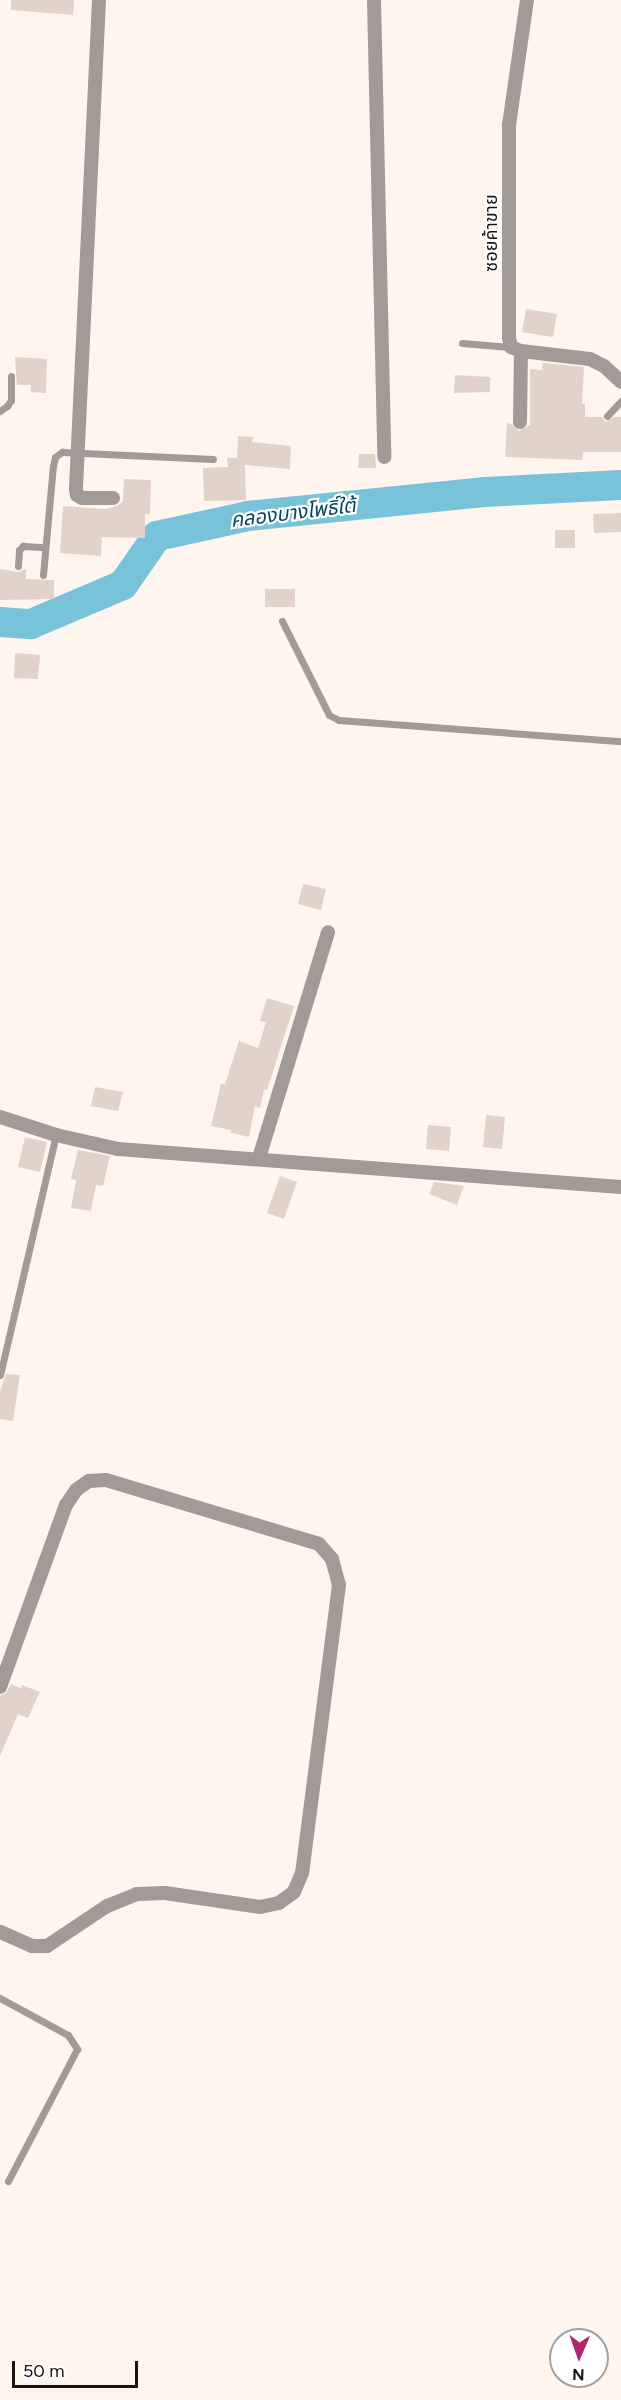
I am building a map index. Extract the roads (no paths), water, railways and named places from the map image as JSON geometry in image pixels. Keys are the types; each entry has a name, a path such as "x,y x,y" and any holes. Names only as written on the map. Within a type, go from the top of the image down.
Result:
{"street":[{"path":"99,0 77,495 113,498"},
{"path":"374,0 384,457"},
{"name":"ซอยค้าขาย","path":"520,422 516,349 508,338 509,125 527,0"},
{"path":"516,349 590,359 604,366 621,382"},
{"path":"259,1158 328,932"},
{"path":"0,1117 56,1136 118,1149 621,1187"},
{"path":"0,1687 66,1505 76,1490 89,1481 106,1480 319,1544 332,1559 339,1585 302,1873 294,1892 279,1903 260,1907 165,1893 137,1894 107,1906 47,1946 32,1947 0,1932"}],"lane":[{"path":"462,343 516,349"},
{"path":"0,411 11,400 11,376"},
{"path":"607,416 621,401"},
{"path":"43,575 55,457 62,452 213,459"},
{"path":"18,566 19,550 23,546 45,547"},
{"path":"282,621 329,715 339,720 621,741"},
{"path":"0,1375 56,1136"},
{"path":"0,1998 68,2035 77,2049 8,2181"}],"waterway":[{"name":"คลองบางโพธิ์ใต้","path":"0,622 31,624 123,585 157,536 248,516 484,492 621,485"}]}
